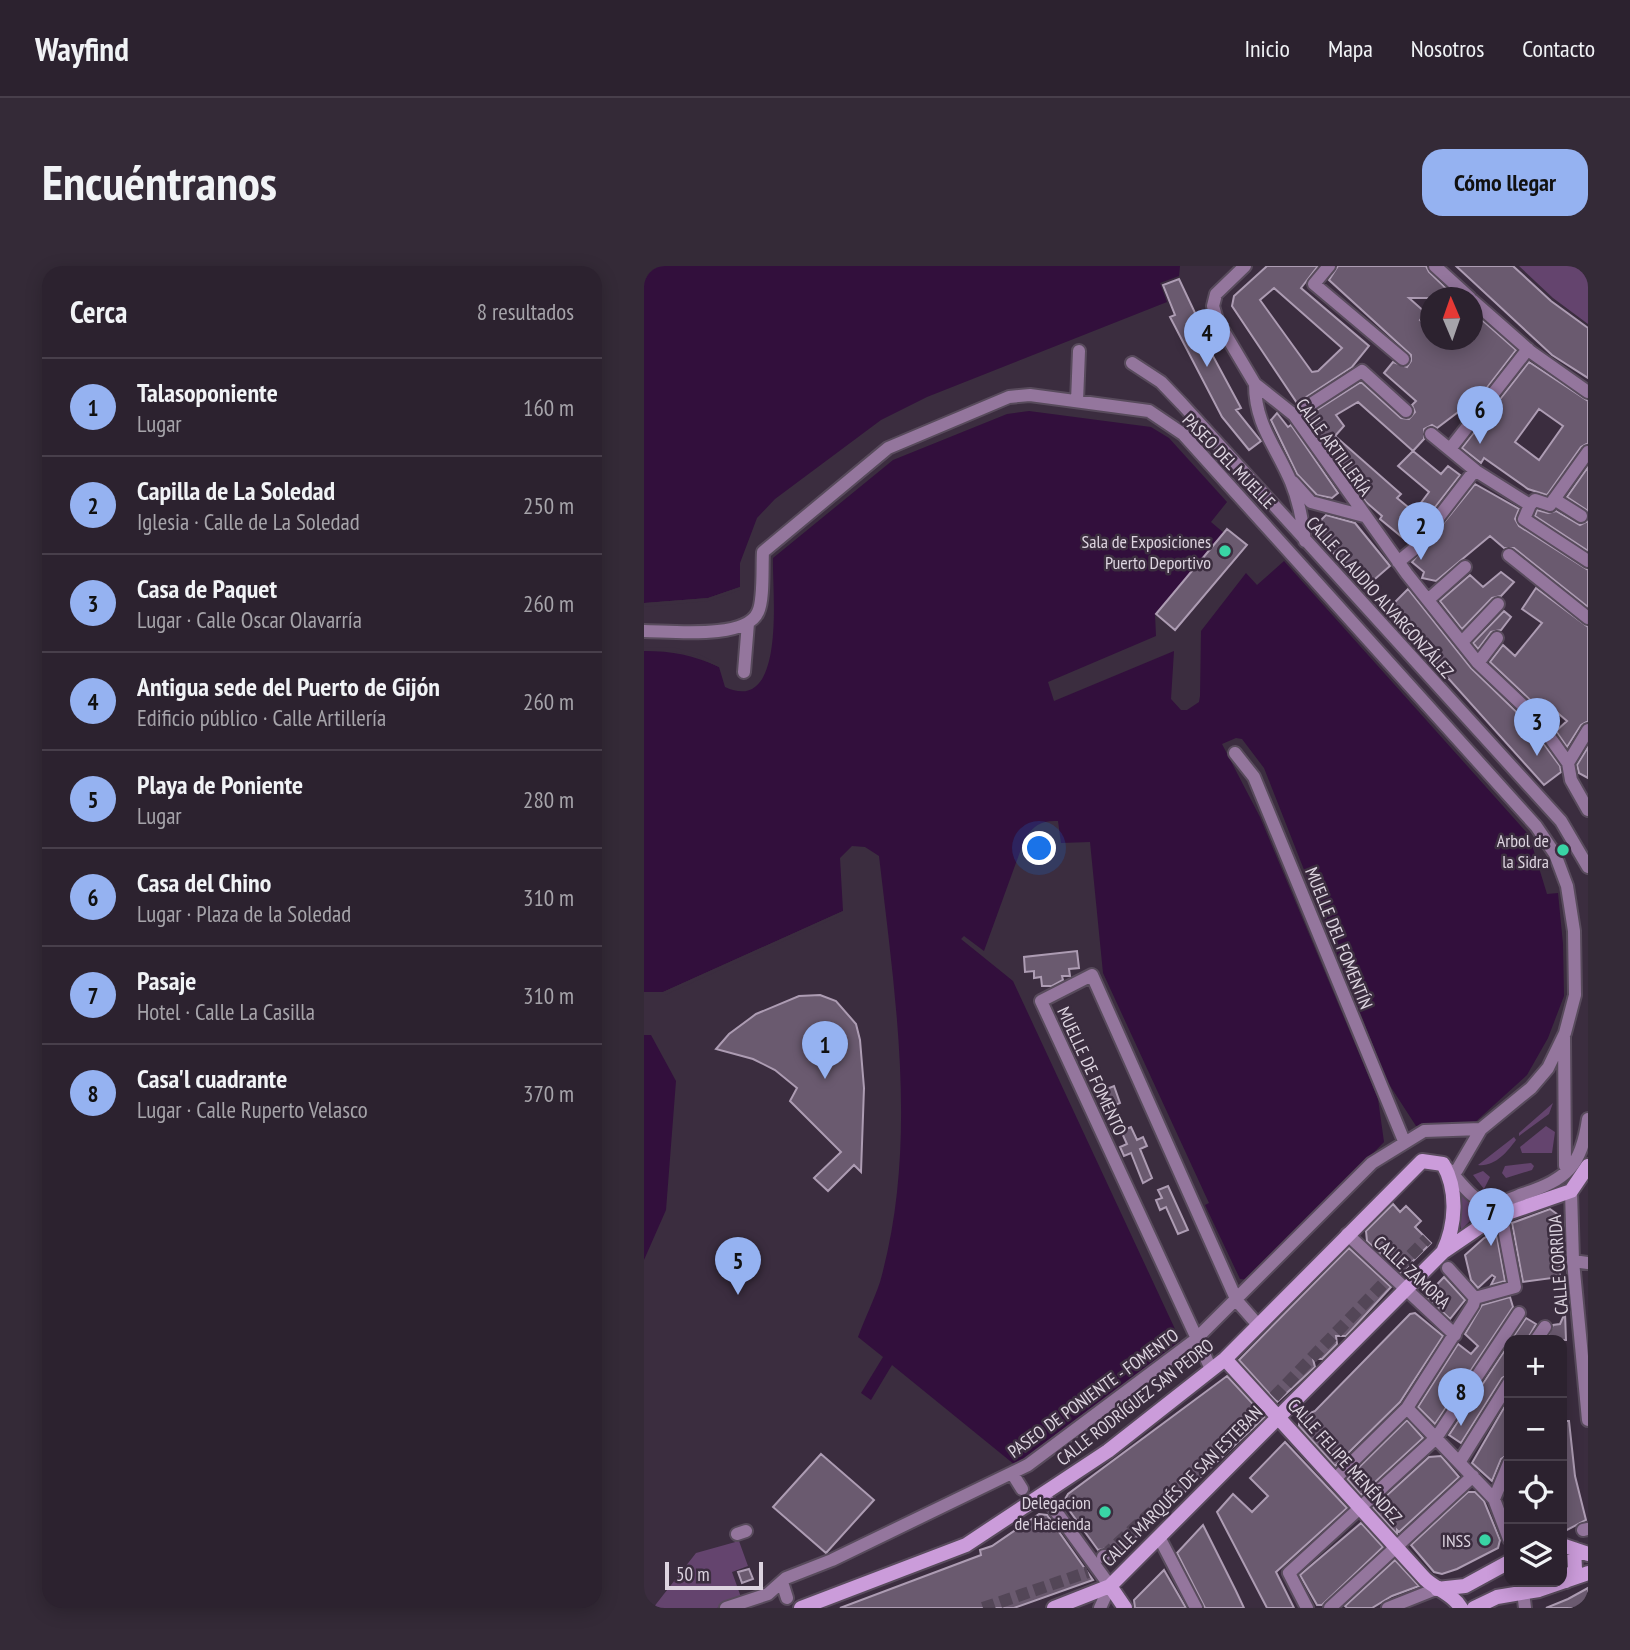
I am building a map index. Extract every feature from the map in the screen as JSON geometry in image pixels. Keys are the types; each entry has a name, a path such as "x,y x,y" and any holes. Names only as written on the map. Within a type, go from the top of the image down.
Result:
{"main road":[{"name":"CALLE RODRÍGUEZ SAN PEDRO","path":"801,1608 966,1545 1108,1451 1225,1359 1413,1167 1429,1160 1443,1164"},
{"path":"1571,1191 1584,1160"},
{"name":"CALLE MARQUÉS DE SAN ESTEBAN","path":"1443,1164 1452,1190 1453,1217 1443,1252"},
{"name":"CALLE MARQUÉS DE SAN ESTEBAN","path":"1054,1608 1110,1586 1443,1252 1493,1218 1571,1191"},
{"name":"CALLE FELIPE MENÉNDEZ","path":"1225,1359 1436,1589 1453,1598 1462,1608"},
{"path":"1567,1545 1588,1554"},
{"path":"1567,1549 1575,1569 1567,1579"},
{"path":"1436,1589 1465,1586 1504,1565"},
{"path":"1567,1581 1588,1573"},
{"path":"1110,1586 1125,1608"},
{"path":"1462,1608 1465,1586"},
{"path":"1477,1605 1519,1589"}],"street":[{"name":"CALLE ARTILLERÍA","path":"1245,266 1216,294 1213,306 1217,320 1255,384 1294,415 1398,562 1478,663 1536,718 1568,763 1571,780 1588,809"},
{"path":"1329,266 1314,284 1403,359"},
{"path":"1436,266 1459,287"},
{"path":"1483,309 1528,349 1588,392"},
{"path":"1450,449 1528,349"},
{"path":"1077,401 1079,351"},
{"name":"CALLE CLAUDIO ALVARGONZÁLEZ","path":"1132,363 1161,382 1182,404 1561,821 1588,867"},
{"path":"1294,415 1362,371 1406,411"},
{"path":"1255,384 1255,409 1290,480 1300,509 1305,541"},
{"name":"PASEO DEL MUELLE","path":"744,672 748,623 758,612 764,552 888,448 1009,397 1030,395 1149,411 1183,434 1535,826 1555,854 1567,886 1574,931 1575,995 1564,1034 1548,1068 1531,1088 1481,1129"},
{"path":"1431,434 1450,449 1472,475 1539,505 1581,516"},
{"path":"1588,452 1524,519 1588,561"},
{"path":"1398,562 1414,549 1472,475"},
{"path":"1290,480 1300,487 1311,502 1364,516"},
{"path":"1508,555 1588,618"},
{"path":"1429,600 1465,567"},
{"path":"1462,642 1498,604"},
{"path":"644,633 730,631 748,623"},
{"path":"644,633 729,637"},
{"path":"1478,663 1497,638"},
{"path":"1568,763 1588,730"},
{"name":"MUELLE DEL FOMENTÍN","path":"1235,753 1254,777 1404,1141"},
{"name":"MUELLE DE FOMENTO","path":"1211,1370 1041,1001 1092,975 1237,1301 1258,1325"},
{"path":"1564,1034 1565,1167"},
{"path":"1443,1164 1476,1198 1485,1203 1499,1202 1555,1183 1584,1160 1588,1119"},
{"path":"1404,1141 1424,1131 1481,1129"},
{"path":"1457,1170 1481,1129"},
{"name":"PASEO DE PONIENTE - FOMENTO","path":"726,1608 768,1594 782,1582 1012,1473 1068,1436 1195,1340 1237,1301 1372,1163 1404,1141"},
{"name":"CALLE CORRIDA","path":"1571,1191 1573,1261 1588,1420"},
{"path":"1336,1478 1407,1408 1455,1335 1475,1298 1515,1287 1503,1224"},
{"name":"CALLE ZAMORA","path":"1347,1234 1455,1335"},
{"path":"1573,1261 1588,1263"},
{"path":"1448,1268 1475,1298"},
{"path":"1307,1608 1289,1573 1436,1438 1519,1313"},
{"path":"1539,1335 1545,1327"},
{"path":"1460,1461 1504,1391"},
{"path":"1407,1408 1494,1499 1504,1525"},
{"path":"1012,1473 1021,1489"},
{"path":"1494,1499 1504,1475"},
{"path":"1330,1608 1473,1476"},
{"path":"1044,1495 1110,1586 1100,1608"},
{"path":"1159,1537 1196,1608"},
{"path":"782,1582 787,1598"},
{"path":"1388,1608 1436,1589"},
{"path":"1519,1589 1525,1608"}],"shaded area":[{"path":"644,266 1180,266 1179,276 1160,283 1167,302 927,397 881,420 775,499 757,518 740,563 740,587 708,598 644,603"},
{"path":"1519,266 1588,266 1588,324 1553,298"},
{"path":"1029,411 1151,427 1169,438 1227,502 1211,522 1224,533 1155,614 1156,636 1048,682 1054,701 1174,651 1171,699 1181,710 1187,710 1199,702 1201,631 1246,573 1257,585 1284,561 1529,835 1547,894 1558,893 1564,996 1548,1038 1527,1075 1472,1125 1416,1126 1387,1081 1264,768 1242,739 1236,738 1222,744 1260,817 1378,1099 1384,1142 1250,1280 1240,1279 1205,1205 1209,1203 1103,973 1090,842 1061,843 1058,821 1047,821 1035,827 1025,838 984,951 964,936 961,939 1013,981 1181,1342 1098,1408 1015,1465 892,1365 871,1400 861,1393 883,1357 858,1337 880,1282 892,1230 899,1176 901,1123 897,1016 879,856 865,847 852,846 840,858 843,911 663,992 644,992 644,651 683,654 719,667 725,687 745,691 759,684 767,668 772,646 773,558 893,460 1007,414"},
{"path":"644,1035 651,1035 676,1081 666,1210 644,1260"},
{"path":"1553,1103 1549,1114 1519,1136 1519,1133"},
{"path":"1546,1126 1555,1132 1552,1153 1522,1153 1520,1147"},
{"path":"1514,1137 1516,1140 1500,1158 1490,1164 1478,1165"},
{"path":"1531,1163 1534,1166 1532,1170 1506,1178 1502,1173 1505,1166"},
{"path":"1483,1171 1490,1177 1484,1189 1473,1175"},
{"path":"1458,1189 1480,1207 1490,1210 1472,1219 1461,1230"},
{"path":"739,1541 748,1566 732,1572 742,1600 717,1608 653,1608 696,1553"}],"pier":[{"path":"740,587 740,590 708,601 644,607 644,603 708,598"},
{"path":"672,647 696,653 719,664 719,667 695,656 672,651 644,651 644,648"},
{"path":"843,911 843,914 665,995 644,995 644,992 663,992"}],"building":[{"path":"1267,266 1318,266 1301,288 1369,346 1352,367 1297,403 1232,306 1234,296","holes":["1274,288 1342,348 1318,371 1312,372 1260,300"]},
{"path":"1338,266 1426,266 1445,287 1420,287 1420,298 1409,298 1420,308 1420,350 1483,350 1483,321 1516,350 1482,394 1437,428 1432,425 1424,429 1424,439 1413,451 1441,474 1448,466 1460,475 1408,542 1380,519 1382,516 1366,502 1306,417 1361,382 1401,418 1409,419 1415,412 1412,405 1416,401 1384,373 1393,362 1407,367 1411,355 1329,280","holes":["1358,402 1413,451 1398,466 1429,492 1414,512 1397,498 1401,494 1335,436 1344,426 1336,415"]},
{"path":"1456,266 1513,266 1551,301 1588,328 1588,378 1552,355 1483,291 1483,287 1479,287"},
{"path":"1179,279 1197,317 1193,319 1241,408 1236,410 1261,441 1249,450 1222,417 1170,317 1175,315 1163,285"},
{"path":"1529,362 1588,401 1588,443 1581,447 1547,495 1528,489 1484,458 1481,463 1462,448","holes":["1539,409 1563,426 1539,460 1515,442"]},
{"path":"1277,413 1288,427 1291,425 1338,493 1332,498 1317,495 1297,474 1271,420"},
{"path":"1588,467 1588,511 1567,497"},
{"path":"1475,484 1519,509 1515,519 1519,526 1588,570 1588,607 1514,548 1504,548 1490,536 1436,581 1422,578 1424,572 1412,562"},
{"path":"1537,510 1548,513 1556,511 1580,525 1588,521 1588,551 1535,516"},
{"path":"1326,515 1355,523 1390,566 1368,585 1362,585 1312,529"},
{"path":"1227,529 1247,545 1175,630 1156,614"},
{"path":"1501,572 1514,582 1501,596 1492,598 1462,629 1440,601 1470,575 1483,587"},
{"path":"1536,588 1588,627 1588,721 1581,725 1567,747 1556,731 1567,721 1546,703 1541,710 1490,662 1503,645 1515,656 1542,623 1522,609"},
{"path":"1408,589 1471,668 1529,724 1560,766 1561,772 1544,785 1387,610"},
{"path":"1504,611 1511,617 1501,630 1491,632 1478,649 1473,643"},
{"path":"1588,747 1588,778 1579,773 1577,765"},
{"path":"1077,951 1079,968 1069,969 1070,976 1062,976 1063,980 1052,986 1042,986 1041,977 1034,978 1034,971 1025,972 1024,957"},
{"path":"820,995 836,1001 856,1024 864,1088 861,1172 854,1165 828,1191 814,1178 841,1152 790,1101 797,1088 775,1070 753,1059 716,1049 729,1034 756,1014 799,996"},
{"path":"1114,1086 1120,1103 1111,1107 1104,1090"},
{"path":"1131,1127 1137,1140 1143,1137 1147,1146 1140,1149 1152,1178 1143,1183 1131,1153 1124,1156 1120,1147 1127,1144 1121,1131"},
{"path":"1168,1186 1188,1230 1178,1234 1166,1207 1160,1210 1156,1200 1162,1198 1158,1190"},
{"path":"1393,1204 1400,1212 1406,1206 1421,1221 1415,1227 1431,1243 1401,1273 1367,1241 1366,1231"},
{"path":"1550,1209 1557,1214 1560,1277 1523,1282 1512,1223"},
{"path":"1496,1232 1505,1281 1491,1285 1495,1277 1492,1275 1478,1288 1471,1280 1465,1255 1484,1238"},
{"path":"1349,1248 1391,1287 1346,1336 1336,1336 1337,1344 1322,1359 1313,1359 1315,1367 1277,1402 1239,1360"},
{"path":"1444,1277 1465,1300 1450,1319 1426,1296"},
{"path":"1510,1297 1513,1307 1435,1424 1418,1407 1458,1344 1471,1354 1478,1346 1465,1334 1482,1305"},
{"path":"1415,1313 1443,1336 1400,1402 1335,1466 1299,1426 1299,1422 1306,1421 1306,1415 1315,1411 1410,1314"},
{"path":"1565,1313 1566,1335 1548,1335 1553,1325 1560,1324"},
{"path":"1526,1318 1536,1324 1530,1335 1514,1335"},
{"path":"1504,1352 1504,1377 1461,1443 1449,1435"},
{"path":"1227,1376 1265,1417 1115,1557 1107,1548 1098,1550 1069,1510 1065,1499 1068,1494"},
{"path":"1504,1408 1504,1457 1492,1481 1472,1463"},
{"path":"1407,1420 1423,1438 1361,1495 1347,1479"},
{"path":"1567,1421 1575,1476 1586,1520 1567,1530"},
{"path":"1285,1442 1347,1508 1276,1572 1294,1608 1267,1608 1217,1512 1233,1494 1252,1512 1268,1496 1250,1478"},
{"path":"821,1454 874,1500 826,1553 773,1507"},
{"path":"1441,1456 1459,1477 1399,1532 1397,1530 1397,1534 1373,1508 1429,1457"},
{"path":"1468,1492 1475,1492 1484,1501 1500,1540 1498,1548 1457,1569 1442,1574 1434,1572 1411,1545"},
{"path":"1039,1514 1047,1515 1093,1580 1014,1608 840,1608 981,1555 980,1550 992,1546"},
{"path":"1361,1523 1383,1547 1322,1605 1317,1605 1300,1575"},
{"path":"1203,1525 1244,1608 1205,1608 1177,1553"},
{"path":"1395,1560 1419,1586 1392,1596 1372,1608 1345,1606"},
{"path":"749,1569 753,1579 742,1583 738,1572"},
{"path":"1164,1570 1186,1608 1135,1608 1134,1600"},
{"path":"1588,1588 1588,1608 1546,1608 1568,1599"}],"tunnel":[{"path":"1398,1268 1427,1239"},
{"path":"1274,1397 1385,1282"},
{"path":"1104,1556 1262,1410"},
{"path":"983,1608 1088,1572"}],"place":[{"name":"Antigua sede del Puerto de Gijón","path":"1207,367"},
{"name":"Casa del Chino","path":"1480,444"},
{"name":"Sala de Exposiciones Puerto Deportivo","path":"1225,551"},
{"name":"Capilla de La Soledad","path":"1421,560"},
{"name":"Casa de Paquet","path":"1537,756"},
{"name":"Arbol de la Sidra","path":"1563,850"},
{"name":"Talasoponiente","path":"825,1079"},
{"name":"Pasaje","path":"1491,1246"},
{"name":"Playa de Poniente","path":"738,1295"},
{"name":"Casa'l cuadrante","path":"1461,1426"},
{"name":"Delegacion de Hacienda","path":"1105,1512"},
{"name":"INSS","path":"1485,1540"}]}
